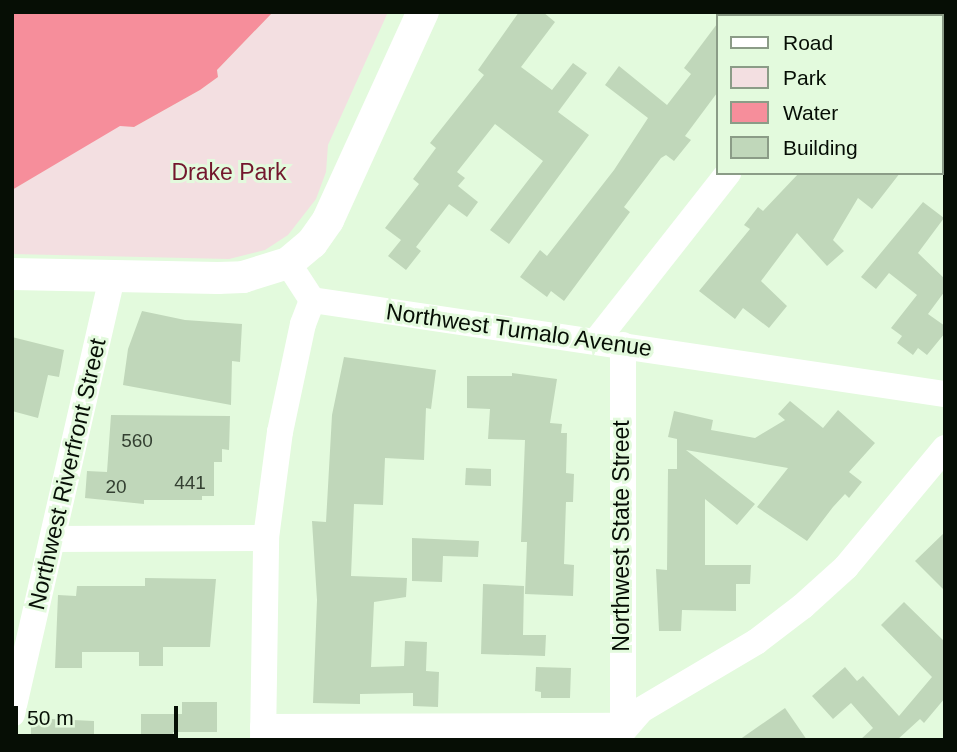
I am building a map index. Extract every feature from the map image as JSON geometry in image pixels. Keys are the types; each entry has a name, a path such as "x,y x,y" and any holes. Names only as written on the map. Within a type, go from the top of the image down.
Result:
{"street":[{"path":"12,274 243,277 288,263 312,243 328,220 423,12"},
{"path":"596,341 726,175"},
{"path":"288,263 312,300 303,324 280,432 266,538 263,734 620,733 665,694 756,642 803,606 846,567 945,448"},
{"name":"Northwest Riverfront Street","path":"12,714 113,274"},
{"name":"Northwest Tumalo Avenue","path":"312,300 945,394"},
{"name":"Northwest State Street","path":"620,733 622,345"},
{"path":"53,539 266,538"}],"green space":[{"name":"Drake Park","path":"273,12 388,12 328,145 326,172 316,199 288,235 265,250 229,259 12,254 12,190 120,125 134,127 200,90 218,77 217,70"}],"water":[{"path":"12,12 273,12 217,70 218,77 200,90 134,127 120,126 12,190"}],"building":[{"path":"519,12 543,12 555,22 521,67 552,90 573,63 587,73 558,112 589,135 509,244 490,230 543,161 495,124 457,172 465,178 458,186 478,202 467,217 449,204 416,247 421,251 406,270 388,256 401,240 385,228 419,184 413,179 436,148 430,143 484,75 478,70"},
{"path":"716,25 716,94 685,136 691,140 674,161 666,155 661,158 624,207 630,212 564,301 551,291 547,297 520,277 540,250 547,256 614,170 648,118 605,85 619,66 667,105 691,74 684,68"},
{"path":"797,175 898,175 872,209 858,198 833,240 844,251 827,266 797,233 761,281 787,306 769,328 743,308 735,319 699,291 750,229 744,225 758,207 763,211"},
{"path":"923,202 944,218 918,253 945,279 945,291 928,314 945,326 945,333 927,355 918,348 913,355 897,343 902,336 891,328 917,295 889,273 876,289 861,277"},
{"path":"142,311 185,320 242,324 240,362 232,361 231,405 123,385 128,349"},
{"path":"12,337 64,350 59,377 48,375 38,418 12,411"},
{"path":"344,357 436,370 431,409 426,408 424,460 385,458 383,505 354,504 351,576 407,578 406,597 374,602 371,667 404,666 405,641 427,642 426,671 439,672 438,707 413,706 413,693 360,694 360,704 313,703 317,600 312,521 326,522 332,415"},
{"path":"512,373 557,379 550,423 562,424 561,433 567,433 566,473 574,474 573,502 566,502 564,564 574,565 573,596 525,594 527,542 521,542 525,440 488,439 490,409 467,408 467,376 512,376"},
{"path":"790,401 823,428 838,410 875,443 849,472 862,482 849,498 845,494 807,541 757,507 788,468 686,450 755,504 737,525 705,499 705,565 751,565 750,584 736,584 736,611 682,610 681,631 659,631 656,569 667,570 668,469 677,469 677,439 668,437 674,411 713,420 711,430 755,438 785,420 778,414"},
{"path":"111,415 230,416 229,450 222,449 222,462 214,462 214,496 202,496 202,500 144,500 144,504 85,498 87,471 107,472"},
{"path":"466,468 491,469 491,486 465,485"},
{"path":"945,532 945,591 915,561"},
{"path":"412,538 479,541 478,557 443,556 442,582 412,581"},
{"path":"145,578 216,579 210,647 163,647 163,666 139,666 139,652 82,652 82,668 55,668 58,595 76,596 77,586 145,586"},
{"path":"483,584 524,586 523,635 546,635 545,656 481,654"},
{"path":"904,602 945,642 945,698 924,723 920,719 897,740 860,740 873,728 851,703 833,719 812,696 845,667 857,681 863,676 899,716 932,677 881,625"},
{"path":"536,667 571,668 570,698 541,698 541,692 535,691"},
{"path":"182,702 217,702 217,732 173,732 173,740 141,740 141,714 182,714"},
{"path":"785,708 807,740 739,740"},
{"path":"31,718 94,721 94,740 31,739"}]}
